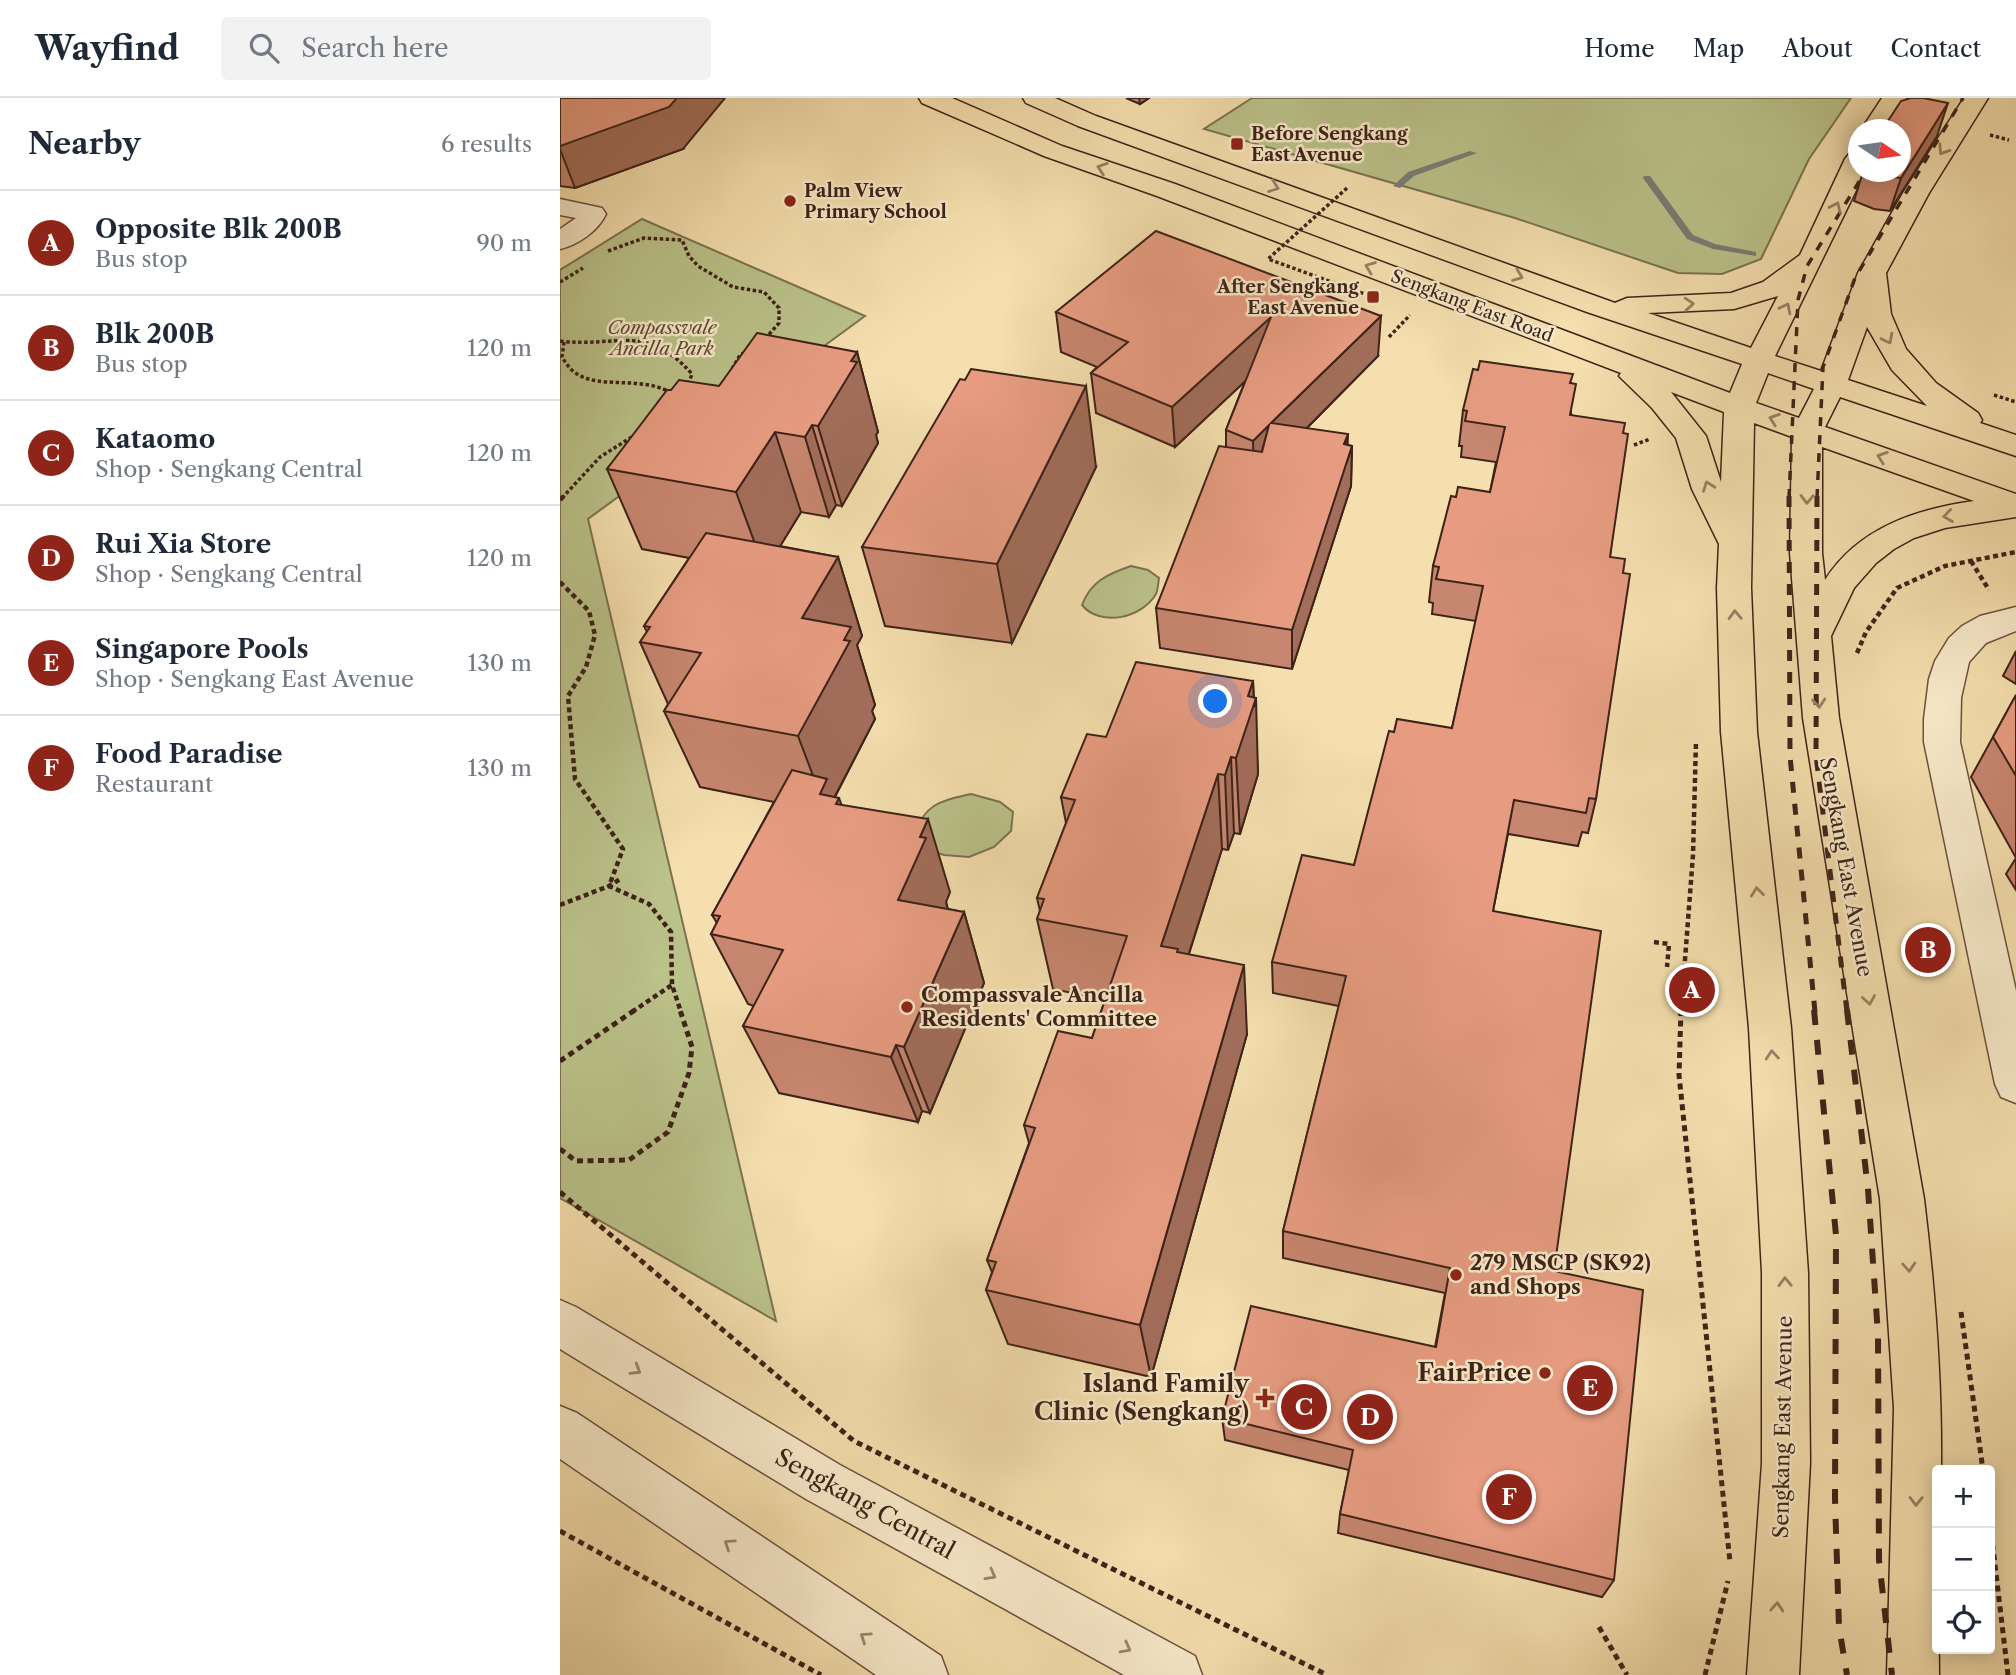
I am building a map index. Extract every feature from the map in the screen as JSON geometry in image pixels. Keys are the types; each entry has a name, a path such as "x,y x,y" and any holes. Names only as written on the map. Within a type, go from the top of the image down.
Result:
{"main road":[{"name":"Sengkang East Road","path":"931,98 1053,151 1166,190 1739,408 2016,505"},
{"path":"1035,98 1087,121 1597,306 2011,445"},
{"path":"1880,119 1894,98"},
{"name":"Sengkang East Avenue","path":"1913,1675 1918,1408 1909,1263 1902,1199 1821,718 1806,553 1808,431 1830,385 1872,273 1916,193 1976,98"},
{"name":"Sengkang East Avenue","path":"1773,1675 1786,1463 1785,1273 1770,1028 1738,732 1734,588 1739,408 1758,360 1813,255 1848,180"},
{"path":"1597,306 1734,301 1773,288 1813,255"},
{"path":"1872,273 1878,319 1900,362 1943,405 2011,445"},
{"path":"1617,361 1663,401 1691,436 1708,489 1736,547"},
{"path":"1814,635 1847,573 1886,537 1934,518 2016,505"}],"street":[{"path":"560,207 593,214 589,222 560,241"},
{"path":"2016,619 1987,625 1963,640 1949,663 1942,708 1942,742 2016,1084"},
{"name":"Sengkang Central","path":"560,1323 824,1482 1176,1675"},
{"path":"560,1430 922,1675"}],"path":[{"path":"1998,137 2009,140"},
{"path":"1347,188 1268,259 1373,297"},
{"path":"599,257 634,240 662,235 682,240 689,257 698,266 733,287 764,292 779,308 779,323 756,345"},
{"path":"1263,253 1375,304"},
{"path":"560,282 587,264"},
{"path":"1398,311 1420,317"},
{"path":"1389,337 1406,319"},
{"path":"672,393 662,386 635,380 608,381 576,374 562,357 562,341 611,340 658,344 679,357 692,374 685,392"},
{"path":"728,377 740,355 748,350"},
{"path":"560,500 600,457 638,433"},
{"path":"1634,445 1649,439"},
{"path":"1855,656 1866,632 1897,588 1945,566 2016,552"},
{"path":"560,582 589,611 595,635 586,667 568,696 575,779 623,849 609,887"},
{"path":"1696,737 1693,855 1683,970 1679,1075 1731,1572 1704,1675"},
{"path":"560,905 609,887 622,878"},
{"path":"560,1149 576,1161 629,1160 668,1132 689,1073 692,1047 672,985 671,932 649,904 609,887"},
{"path":"1654,942 1669,944 1667,967"},
{"path":"560,1060 672,985"},
{"path":"560,1192 854,1441 1327,1675"},
{"path":"1961,1307 1982,1465"},
{"path":"1991,1528 2008,1675"},
{"path":"560,1531 821,1675"},
{"path":"1599,1628 1627,1675"}],"green space":[{"path":"1252,98 1851,98 1809,159 1761,259 1722,274 1678,273 1515,218 1204,129"},
{"name":"Compassvale Ancilla Park","path":"642,219 865,316 588,519 776,1321 560,1198 560,270"},
{"path":"1131,566 1148,570 1159,578 1157,592 1149,603 1131,614 1109,618 1090,612 1082,605 1095,584"},
{"path":"971,794 1000,802 1013,812 1011,831 994,847 969,857 944,855 924,849 914,835 923,816 935,805"}],"building":[{"path":"560,98 677,98 669,107 560,146"},
{"path":"1923,98 1948,103 1911,162 1911,119 1889,119 1901,101"},
{"path":"1156,231 1381,316 1271,423 1348,434 1344,444 1352,446 1292,630 1156,608 1219,446 1262,452 1269,425 1253,441 1226,430 1271,317 1172,407 1091,373 1128,342 1056,312"},
{"path":"757,333 857,352 851,361 857,362 818,426 812,425 805,437 775,432 736,492 607,469 667,390 671,390 679,380 719,386"},
{"path":"1480,361 1573,374 1570,383 1576,384 1570,415 1625,423 1623,433 1628,434 1610,557 1625,559 1623,573 1630,574 1596,799 1589,798 1586,813 1514,800 1493,911 1601,931 1554,1271 1643,1290 1614,1580 1340,1514 1353,1450 1222,1418 1251,1306 1436,1347 1450,1268 1283,1231 1346,976 1272,962 1302,855 1354,865 1389,731 1394,732 1397,719 1452,728 1483,586 1436,579 1439,567 1433,566 1451,496 1456,497 1458,487 1490,492 1505,427 1465,421 1467,411 1463,410 1473,369 1478,370"},
{"path":"971,369 1086,386 997,564 862,547 960,379 965,380"},
{"path":"706,533 838,557 802,618 851,627 844,640 850,641 798,736 664,711 701,653 640,642 650,627 644,626"},
{"path":"1136,662 1253,681 1248,696 1256,698 1236,758 1231,757 1225,775 1218,774 1161,946 1178,949 1177,952 1244,965 1140,1325 986,1290 996,1262 987,1260 1035,1128 1024,1125 1058,1031 1092,1038 1127,936 1037,919 1044,899 1037,898 1075,800 1061,797 1087,734 1106,737"},
{"path":"2016,695 2016,776 1993,737"},
{"path":"792,770 827,779 820,794 839,798 836,804 928,819 920,837 926,838 898,900 964,912 904,1047 896,1045 891,1057 743,1026 783,950 711,934 720,916 712,915"}],"waterway":[{"path":"1397,186 1411,174 1473,153"},
{"path":"1647,178 1690,237 1713,246 1753,254"}],"railway":[{"path":"1817,498 1823,367 1855,278 1963,98"},
{"path":"1789,498 1798,300 1807,266 1859,182"},
{"path":"1817,496 1816,755 1847,1012"},
{"path":"1789,498 1790,756 1815,1012"},
{"path":"1814,1010 1836,1235 1835,1499 1839,1627 1847,1675"},
{"path":"1847,1010 1868,1189 1878,1335 1879,1560 1892,1675"}],"place":[{"name":"Before Sengkang East Avenue","path":"1237,144"},
{"name":"Palm View Primary School","path":"790,201"},
{"name":"After Sengkang East Avenue","path":"1373,297"},
{"name":"Blk 200B","path":"1928,950"},
{"name":"Opposite Blk 200B","path":"1692,990"},
{"name":"Compassvale Ancilla Residents' Committee","path":"907,1007"},
{"name":"279 MSCP (SK92) and Shops","path":"1456,1275"},
{"name":"FairPrice","path":"1545,1373"},
{"name":"Singapore Pools","path":"1590,1388"},
{"name":"Island Family Clinic (Sengkang)","path":"1265,1398"},
{"name":"Kataomo","path":"1304,1407"},
{"name":"Rui Xia Store","path":"1370,1417"},
{"name":"Food Paradise","path":"1509,1497"}]}
